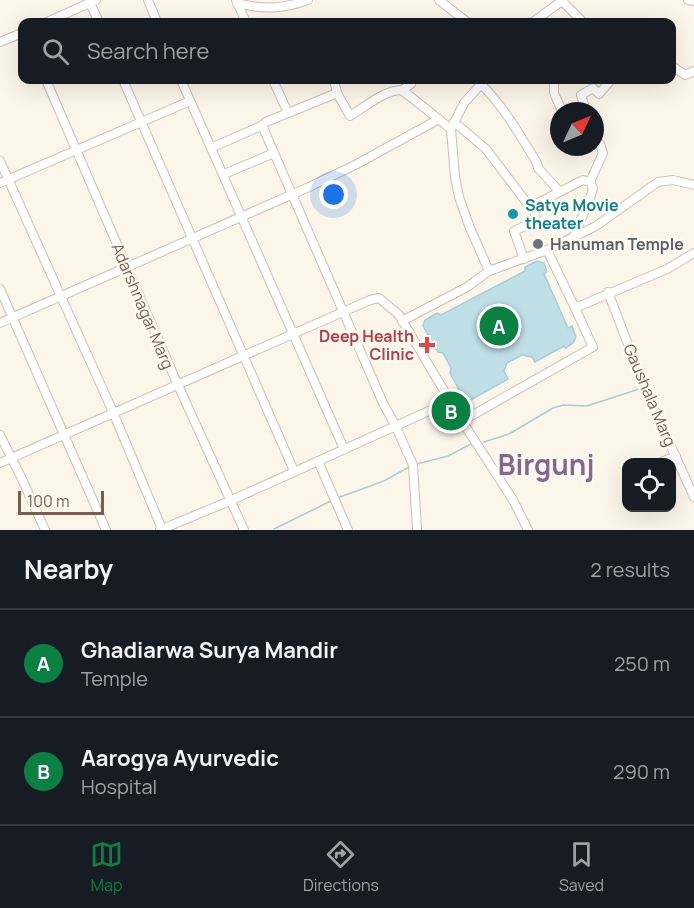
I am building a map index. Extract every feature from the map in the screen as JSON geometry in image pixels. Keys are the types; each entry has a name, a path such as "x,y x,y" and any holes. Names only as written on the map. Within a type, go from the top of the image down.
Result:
{"street":[{"path":"148,0 155,18"},
{"path":"237,1 254,8 276,9 308,0"},
{"path":"439,0 462,18"},
{"path":"538,18 563,0 579,18"},
{"path":"688,0 694,1"},
{"path":"56,18 93,1 98,18"},
{"path":"237,1 244,18"},
{"path":"0,42 18,35"},
{"path":"676,69 685,75 694,71"},
{"name":"Adarshnagar Marg","path":"48,84 177,383 244,530"},
{"path":"125,84 294,471"},
{"path":"183,84 344,449"},
{"path":"275,84 288,113"},
{"path":"335,84 350,116 382,96 402,90 411,84"},
{"path":"481,84 464,103 452,126 455,177 459,197 489,271"},
{"path":"484,84 516,129 538,168 558,190 557,193"},
{"path":"554,84 554,93 558,102"},
{"path":"583,102 581,95 593,88 599,94 608,84"},
{"path":"402,90 438,119 486,149 530,207 583,180 590,182 593,188 590,200 573,238"},
{"path":"211,148 338,93"},
{"path":"4,181 190,101"},
{"path":"0,323 357,164 438,119"},
{"path":"263,125 342,311 413,467 417,530"},
{"path":"224,174 274,153"},
{"path":"590,182 602,156"},
{"path":"0,161 4,181 61,296 113,412 161,530 451,401"},
{"path":"402,321 467,286 489,271 547,250 596,226 658,182 673,180 694,185"},
{"path":"524,258 514,231 536,221 534,206"},
{"path":"462,421 593,346 547,250"},
{"path":"575,308 608,292 667,269 694,253"},
{"path":"0,289 106,530"},
{"name":"Gaushala Marg","path":"608,292 647,394 694,497"},
{"path":"0,463 342,311 379,298 399,315 462,421 513,500 528,530"},
{"path":"0,435 45,530"},
{"path":"670,458 676,456"},
{"path":"318,461 348,530"}],"water":[{"path":"537,261 544,263 547,272 544,274 568,328 572,326 576,337 573,343 535,362 532,357 522,355 507,363 504,371 508,379 471,400 464,399 450,373 451,368 443,353 438,352 423,326 425,320 437,313 441,315 525,271 525,267"}],"waterway":[{"path":"484,442 509,434 553,408 563,405 587,406 639,389"},
{"path":"417,464 448,456 471,444"},
{"path":"337,498 384,481 409,467"},
{"path":"274,529 333,500"}],"place":[{"name":"Satya Movie theater","path":"513,214"},
{"name":"Hanuman Temple","path":"538,244"},
{"name":"Ghadiarwa Surya Mandir","path":"499,326"},
{"name":"Deep Health Clinic","path":"427,345"},
{"name":"Aarogya Ayurvedic","path":"451,411"}],"district":[{"name":"Birgunj","path":"546,464"}]}
